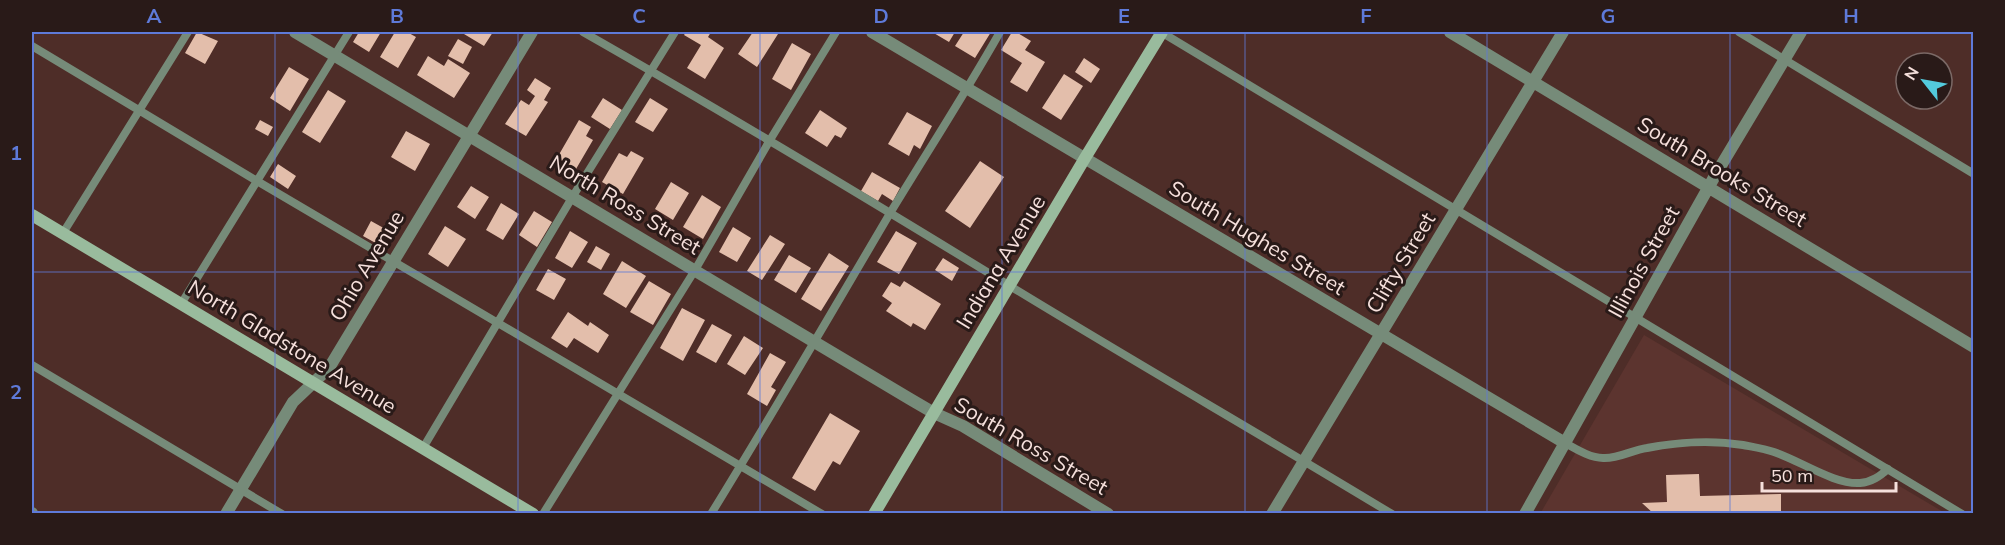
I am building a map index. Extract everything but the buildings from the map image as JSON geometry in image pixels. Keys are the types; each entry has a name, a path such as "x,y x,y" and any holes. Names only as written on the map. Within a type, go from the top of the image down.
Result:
{"street":[{"name":"North Ross Street","path":"295,32 934,413"},
{"name":"Ohio Avenue","path":"226,513 293,402 329,368 532,32"},
{"name":"South Hughes Street","path":"872,32 1565,443"},
{"name":"Indiana Avenue","path":"874,513 1162,32"},
{"name":"South Brooks Street","path":"1450,32 1974,347"},
{"name":"Clifty Street","path":"1272,513 1563,32"},
{"name":"Illinois Street","path":"1525,513 1708,186 1801,32"},
{"name":"North Gladstone Avenue","path":"32,215 533,513"},
{"name":"South Ross Street","path":"934,413 963,426 1108,513"}],"lane":[{"path":"63,233 188,32"},
{"path":"181,304 349,32"},
{"path":"583,32 770,140 1392,513"},
{"path":"423,447 573,196 675,32"},
{"path":"543,513 695,270 836,32"},
{"path":"711,513 1000,32"},
{"path":"1162,32 1962,513"},
{"path":"1739,32 1974,174"},
{"path":"32,46 822,513"},
{"path":"32,365 282,513"},
{"path":"1565,443 1602,459 1666,445 1703,443 1740,445 1774,452 1823,473 1859,483 1876,479 1888,469"}],"shaded area":[{"path":"1644,335 1945,513 1540,514"}]}
